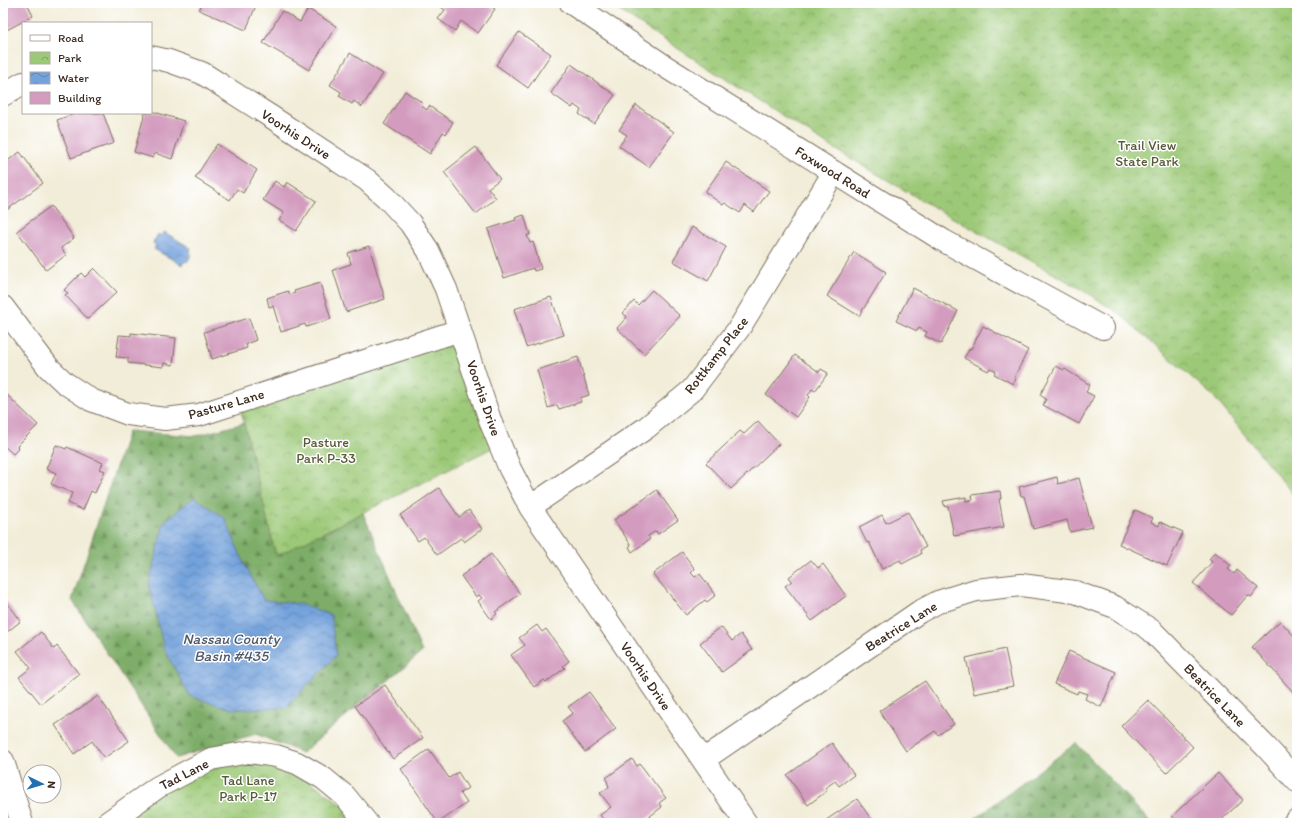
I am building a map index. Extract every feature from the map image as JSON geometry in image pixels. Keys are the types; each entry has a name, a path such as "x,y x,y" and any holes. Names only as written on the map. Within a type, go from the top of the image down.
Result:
{"street":[{"name":"Foxwood Road","path":"570,3 666,67 944,241 1103,328"},
{"name":"Voorhis Drive","path":"152,57 169,61 202,73 273,118 368,180 410,223 428,250 446,289 491,423 510,469 530,507 746,823"},
{"path":"3,96 22,84"},
{"name":"Rottkamp Place","path":"530,507 646,428 692,390 740,327 834,172"},
{"name":"Pasture Lane","path":"3,307 48,367 66,383 92,400 128,414 165,419 199,415 460,330"},
{"name":"Beatrice Lane","path":"703,760 919,612 938,602 976,590 1021,585 1075,592 1115,607 1151,630 1266,747 1297,781"},
{"name":"Tad Lane","path":"107,823 158,787 211,759 249,752 276,756 297,763 323,778 345,796 367,823"},
{"path":"3,761 22,823"},
{"path":"1294,823 1297,820"}],"green space":[{"name":"Trail View State Park","path":"607,3 1297,3 1297,499 1214,397 1121,315 1085,291 933,207 825,143"},
{"name":"Pasture Park P-33","path":"460,330 500,444 276,556 239,402"},
{"path":"244,423 276,556 363,513 422,652 302,753 256,734 176,758 72,600 128,431 196,436"},
{"path":"1076,743 1151,823 969,823"},
{"name":"Tad Lane Park P-17","path":"276,756 367,823 107,823 211,759"}],"water":[{"path":"164,232 191,248 191,255 188,261 184,262 182,265 154,249 156,245 153,243 158,234 161,236"},
{"name":"Nassau County Basin #435","path":"194,497 225,518 244,563 264,600 300,604 331,615 336,656 285,708 232,709 190,696 164,649 149,584 164,522"}],"building":[{"path":"3,3 27,3 33,16 3,32"},
{"path":"202,3 257,3 246,30 199,10"},
{"path":"440,3 486,3 495,9 478,33 461,21 455,31 438,19 445,10 438,5"},
{"path":"308,9 336,26 309,70 263,43 282,11 300,22"},
{"path":"519,32 551,54 528,88 496,65"},
{"path":"350,53 383,74 362,107 354,101 352,104 339,96 341,92 330,85"},
{"path":"571,64 615,95 594,124 579,114 581,110 574,105 572,108 551,93"},
{"path":"405,91 423,103 422,106 427,110 429,106 453,122 446,134 443,132 430,154 384,124"},
{"path":"636,105 674,132 649,167 619,146 627,135 619,130"},
{"path":"152,111 184,121 172,159 155,153 153,158 134,152 145,114 152,114"},
{"path":"74,114 103,114 114,143 71,158 57,120"},
{"path":"217,144 257,170 243,193 237,189 230,200 195,178"},
{"path":"476,147 500,179 488,188 496,198 476,214 444,172"},
{"path":"20,152 43,183 3,213 3,164"},
{"path":"726,162 769,191 754,212 745,205 740,213 725,203 723,205 705,192"},
{"path":"275,181 284,187 287,182 316,201 296,231 279,220 284,213 263,200"},
{"path":"51,206 74,238 61,248 66,255 46,270 17,231"},
{"path":"524,215 530,235 527,235 530,243 533,242 541,269 534,271 533,268 504,278 488,229 516,220 515,218"},
{"path":"692,227 726,247 708,281 673,261"},
{"path":"369,246 385,299 346,312 333,270 351,264 348,253"},
{"path":"854,252 886,272 859,316 827,296"},
{"path":"94,268 117,292 88,319 65,295 68,293 64,290 81,273 85,277"},
{"path":"320,283 331,319 306,327 305,324 281,332 273,306 269,307 267,298 288,291 290,295 295,293 294,291"},
{"path":"913,288 958,311 941,344 925,336 927,332 919,328 917,331 896,321"},
{"path":"652,290 680,316 644,354 617,328 627,317 623,313 634,301 638,305"},
{"path":"551,297 564,335 526,347 514,309"},
{"path":"249,318 256,340 246,344 247,348 212,359 204,332"},
{"path":"983,326 1028,350 1014,378 1016,379 1013,384 994,374 996,371 990,368 988,371 964,358 970,348 971,349"},
{"path":"131,333 176,338 173,365 164,363 163,367 128,363 128,358 116,357 119,335 131,336"},
{"path":"795,355 819,372 821,369 828,373 815,391 812,389 808,395 810,397 796,417 766,395"},
{"path":"578,357 589,395 580,398 581,402 559,409 557,405 548,408 537,370"},
{"path":"1056,366 1064,370 1065,369 1090,385 1086,392 1094,396 1079,424 1043,405 1046,399 1040,395"},
{"path":"3,391 38,425 17,446 19,448 13,454 3,445"},
{"path":"758,421 779,444 731,489 706,463 740,431 744,434"},
{"path":"56,445 66,449 67,447 103,463 100,469 105,471 95,493 91,491 83,510 68,503 72,493 51,484 56,473 46,469"},
{"path":"1057,477 1058,484 1079,478 1092,527 1070,532 1067,520 1033,529 1024,496 1021,496 1019,487"},
{"path":"439,488 459,517 469,510 482,529 464,542 461,538 437,555 424,537 418,541 400,515"},
{"path":"657,490 678,520 658,534 656,531 648,536 650,539 632,552 629,547 631,545 614,520"},
{"path":"1000,491 1001,499 999,499 1004,527 954,536 948,506 945,507 943,501 966,497 966,501 973,500 972,495"},
{"path":"1135,510 1153,518 1151,522 1159,526 1160,522 1183,532 1167,566 1119,544"},
{"path":"908,512 926,547 920,550 921,554 902,564 900,560 882,569 869,542 867,543 859,527 882,515 886,523"},
{"path":"682,552 695,569 691,573 695,577 700,574 716,595 707,602 705,600 686,615 653,574"},
{"path":"1215,552 1231,566 1228,569 1234,574 1237,570 1258,588 1251,597 1248,595 1231,615 1193,583 1212,562 1209,559"},
{"path":"491,554 520,594 495,612 497,614 491,619 478,601 482,598 479,595 476,597 461,576"},
{"path":"811,560 818,568 823,564 846,596 812,621 785,586 792,581 789,577"},
{"path":"3,597 21,621 3,635"},
{"path":"1280,621 1297,639 1297,692 1295,694 1252,647"},
{"path":"537,625 542,632 546,629 569,661 563,666 565,668 546,682 544,680 534,687 511,655 525,645 519,638"},
{"path":"721,627 732,641 741,634 752,650 722,672 700,643"},
{"path":"41,632 54,649 57,646 79,674 41,704 19,677 31,668 17,651"},
{"path":"1005,649 1013,686 974,694 966,658"},
{"path":"1069,651 1116,672 1101,707 1085,699 1087,694 1078,691 1077,694 1054,684"},
{"path":"925,681 954,724 938,735 935,731 906,751 879,711"},
{"path":"385,685 423,738 393,759 355,706"},
{"path":"589,692 616,729 585,752 562,721 573,713 568,707"},
{"path":"98,696 129,741 104,758 92,741 74,754 55,725"},
{"path":"1148,700 1193,747 1166,773 1121,726"},
{"path":"832,743 854,775 839,786 835,781 825,788 827,791 808,805 787,775"},
{"path":"429,749 449,778 458,772 468,788 460,793 467,803 438,823 401,769"},
{"path":"632,759 637,766 640,764 666,798 659,803 662,807 641,823 606,823 600,815 611,807 600,793 609,787 606,778"},
{"path":"1218,773 1243,800 1218,823 1178,823 1172,816"},
{"path":"857,799 874,823 822,823"},
{"path":"881,818 885,823 874,823"}]}
